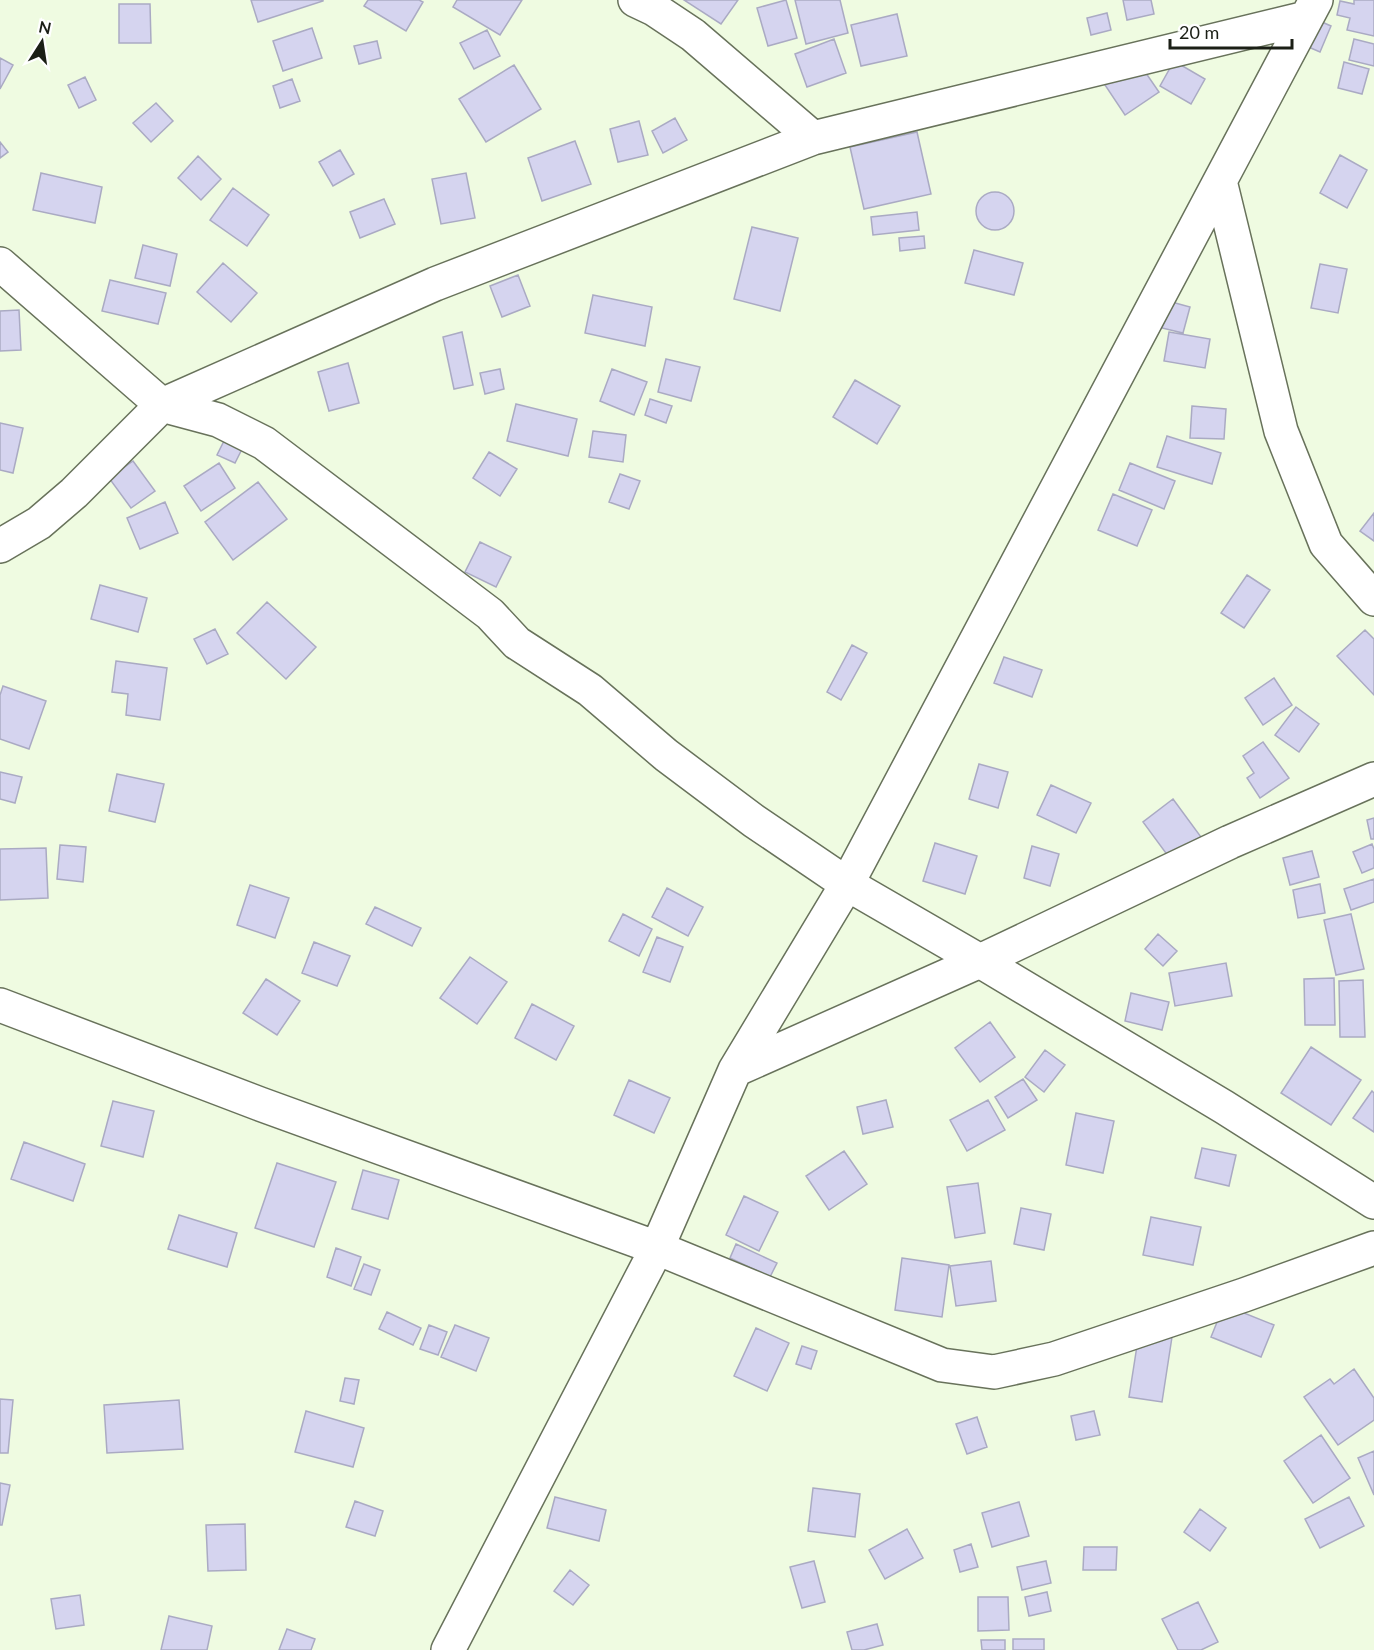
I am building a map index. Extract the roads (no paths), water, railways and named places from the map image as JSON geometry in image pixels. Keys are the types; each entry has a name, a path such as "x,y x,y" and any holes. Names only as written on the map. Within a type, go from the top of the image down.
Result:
{"street":[{"path":"635,0 654,9 693,36 813,138"},
{"path":"0,546 39,523 74,493 162,405 435,284 813,138 1311,9"},
{"path":"448,1650 657,1248 735,1070 847,884 1311,9"},
{"path":"1220,181 1281,431 1326,544 1374,599"},
{"path":"0,264 162,405 218,420 264,443 490,614 517,643 591,690 666,755 754,821 847,884 1224,1107 1374,1202"},
{"path":"735,1070 980,961 1230,842 1374,779"},
{"path":"0,1005 260,1104 657,1248 942,1365 994,1372 1054,1359 1244,1295 1374,1248"}]}
